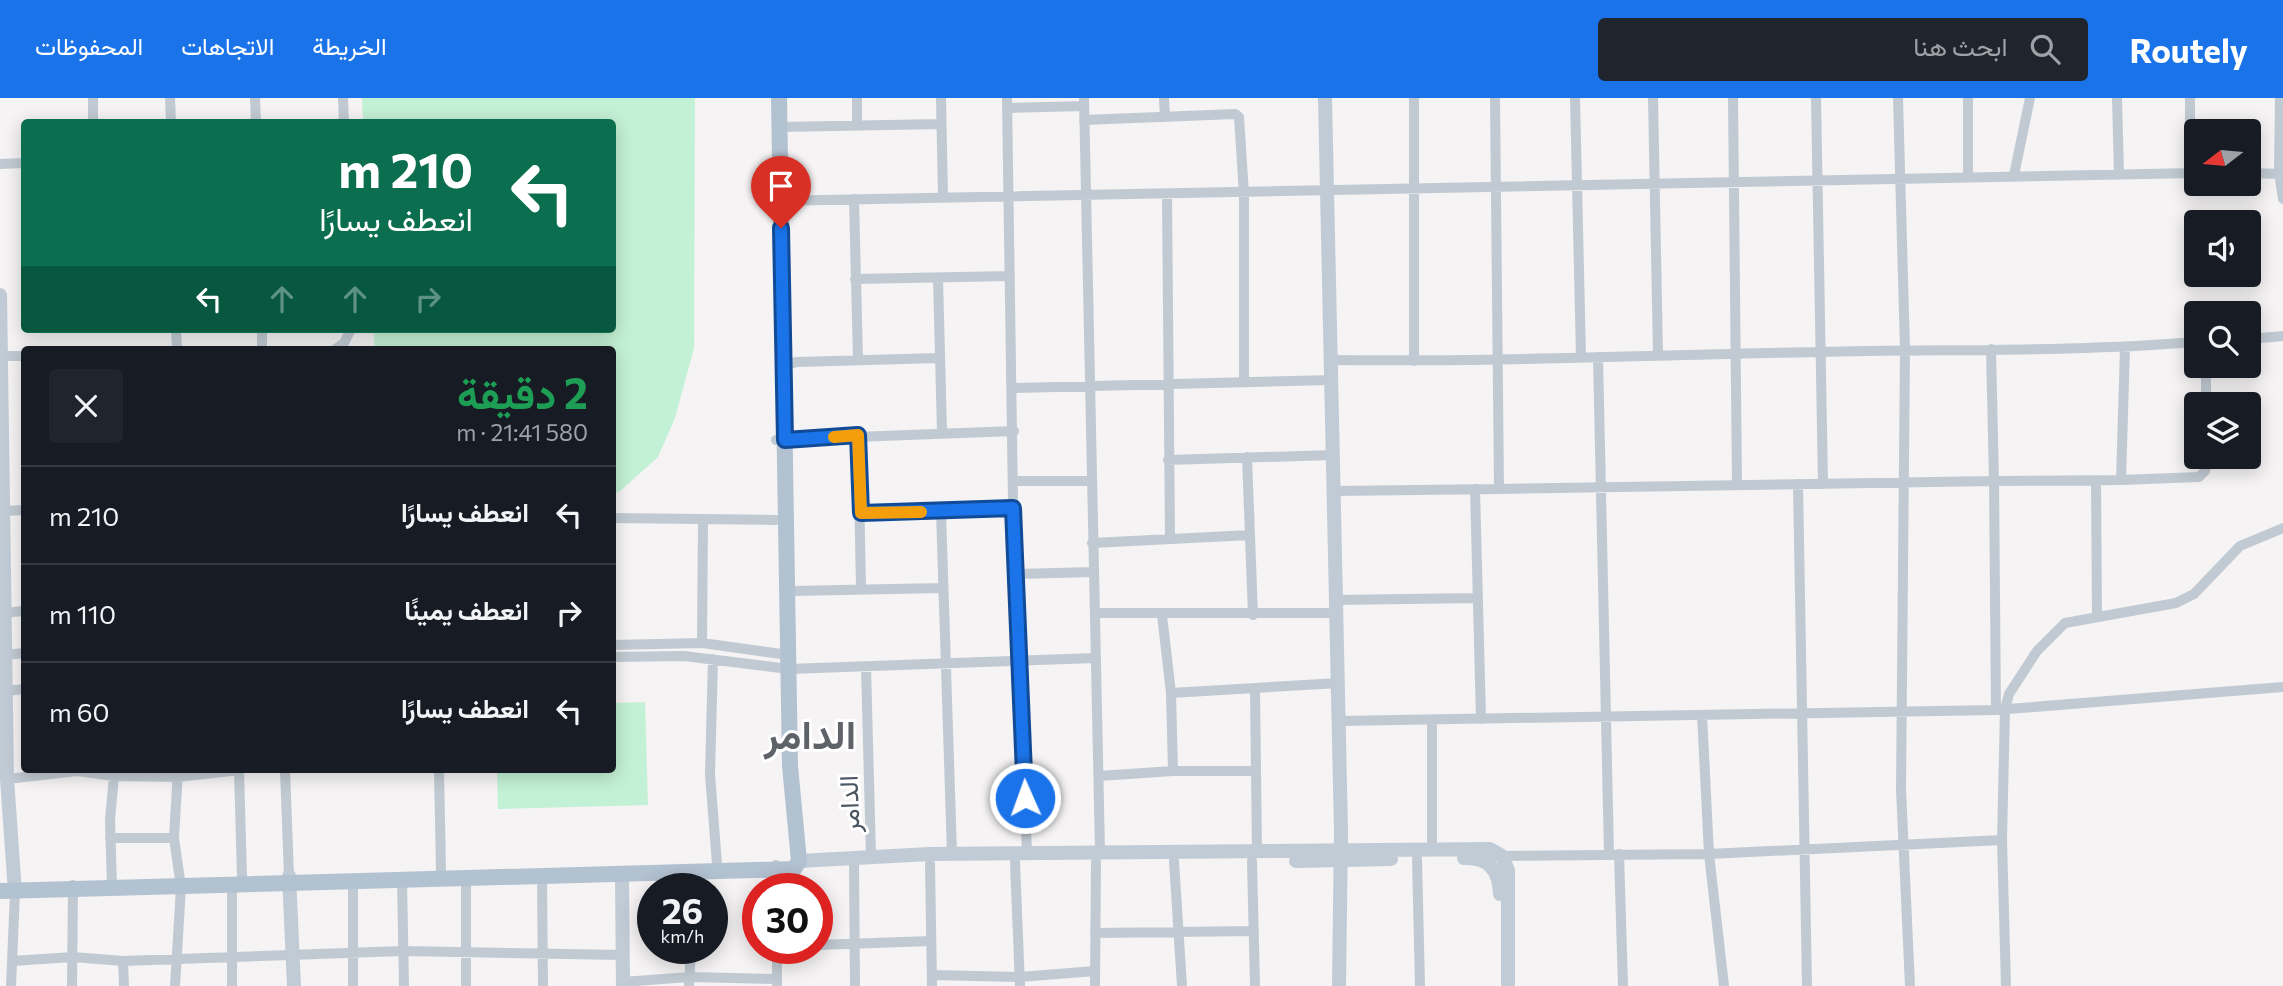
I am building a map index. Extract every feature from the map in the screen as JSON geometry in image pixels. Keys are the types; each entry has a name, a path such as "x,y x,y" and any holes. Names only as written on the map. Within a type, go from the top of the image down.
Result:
{"main road":[{"path":"769,98 783,365 776,520 790,766 787,865"},
{"path":"779,98 776,201 780,440 787,595 784,662"},
{"path":"8,888 290,880 441,871 717,864 787,865"},
{"path":"728,875 787,865"},
{"path":"290,880 352,882 637,876"}],"street":[{"path":"93,98 93,119"},
{"path":"170,98 171,119"},
{"path":"255,98 256,119"},
{"path":"343,98 344,119"},
{"path":"857,98 857,126"},
{"path":"941,98 943,197"},
{"path":"1164,98 1165,117"},
{"path":"1325,98 1339,683 1339,986"},
{"path":"1414,98 1414,361"},
{"path":"1495,98 1499,489"},
{"path":"1575,98 1581,357"},
{"path":"1653,98 1658,355"},
{"path":"1733,98 1737,485"},
{"path":"1816,98 1823,484"},
{"path":"1898,98 1905,350 1903,712 1900,789 1910,986"},
{"path":"1968,98 1968,177"},
{"path":"2014,175 2030,98"},
{"path":"2117,98 2119,174"},
{"path":"2190,98 2191,119"},
{"path":"2280,98 2283,198"},
{"path":"1020,981 1021,661 1013,508 1014,431 1007,103 1084,102 1090,481 1099,776 1095,986"},
{"path":"1084,120 1235,114 1239,117 1244,194 1244,381"},
{"path":"780,127 941,124"},
{"path":"0,164 21,163"},
{"path":"776,201 1244,194 2184,173"},
{"path":"2261,173 2281,173"},
{"path":"1167,195 1170,539"},
{"path":"854,199 858,360"},
{"path":"855,279 1010,276"},
{"path":"937,278 942,432"},
{"path":"0,295 2,613 6,691 11,986"},
{"path":"2261,338 2283,336"},
{"path":"1331,360 1498,360 1821,351 2125,348 2184,343"},
{"path":"2121,480 2125,348"},
{"path":"1991,349 2006,986"},
{"path":"0,356 21,356"},
{"path":"1598,357 1608,717 1623,986"},
{"path":"783,365 939,358"},
{"path":"1013,388 1331,380"},
{"path":"780,440 1014,431"},
{"path":"858,435 861,589"},
{"path":"1168,460 1334,455"},
{"path":"1247,457 1253,615"},
{"path":"1334,491 2121,480 2199,477 2205,469"},
{"path":"2096,480 2097,615"},
{"path":"1013,481 1090,481"},
{"path":"1798,484 1807,986"},
{"path":"1475,489 1481,719"},
{"path":"861,513 1013,508"},
{"path":"3,511 21,510"},
{"path":"941,512 952,854"},
{"path":"616,518 776,520"},
{"path":"702,643 703,520"},
{"path":"2000,709 2037,651 2065,624 2097,615 2176,603 2194,594 2240,546 2283,528"},
{"path":"1092,543 1250,535"},
{"path":"1017,574 1094,572"},
{"path":"787,595 792,591 942,588"},
{"path":"1096,613 1253,615 1478,598"},
{"path":"2,613 21,611"},
{"path":"1162,615 1171,693 1173,771"},
{"path":"616,645 702,643 784,662"},
{"path":"5,655 21,653"},
{"path":"616,657 866,667 1096,658"},
{"path":"713,659 710,774 717,864"},
{"name":"الدامر","path":"866,667 871,856"},
{"path":"1171,693 1339,683"},
{"path":"1339,721 2000,709 2283,687"},
{"path":"6,691 21,689"},
{"path":"1255,689 1255,986"},
{"path":"1702,715 1709,854 1724,986"},
{"path":"1432,720 1432,850"},
{"path":"1099,776 1173,771 1256,771"},
{"path":"8,779 60,773"},
{"path":"92,773 114,776 178,773 174,838 180,883 175,986"},
{"path":"232,986 239,773"},
{"path":"285,773 294,986"},
{"path":"439,773 441,871"},
{"path":"112,884 110,838 114,776"},
{"path":"110,838 174,838"},
{"path":"1341,855 1417,859 1709,854 2002,840"},
{"path":"787,865 930,863 1021,858 1341,855 1490,849 1502,856 1508,870 1508,986"},
{"path":"787,865 871,856 952,854 1021,858"},
{"path":"1098,857 1174,861 1255,856"},
{"path":"1475,857 1491,865 1499,881 1502,986"},
{"path":"1417,859 1420,986"},
{"path":"1174,861 1182,986"},
{"path":"930,863 932,980 1020,981 1095,971"},
{"path":"783,873 787,865"},
{"path":"854,865 855,986"},
{"path":"622,875 623,984 777,982 777,964"},
{"path":"542,877 543,986"},
{"path":"466,878 466,986"},
{"path":"402,880 404,986"},
{"path":"352,882 353,986"},
{"path":"72,986 73,885"},
{"path":"1096,933 1254,931"},
{"path":"833,945 932,941"},
{"path":"12,961 73,957 123,961 403,951 623,955"},
{"path":"123,961 124,986"},
{"path":"689,982 690,964"}],"green space":[{"path":"362,98 695,98 694,348 675,418 658,457 619,492 616,492 616,346 375,346 373,333 616,333 616,119 363,119"},
{"path":"645,702 648,805 498,809 497,773 616,773 616,703"}],"slow traffic":[{"path":"834,437 858,435 861,513 921,512"}],"district":[{"name":"الدامر","path":"810,732"}],"route":[{"path":"781,228 785,440 858,435 861,513 1013,508 1025,798"}]}
